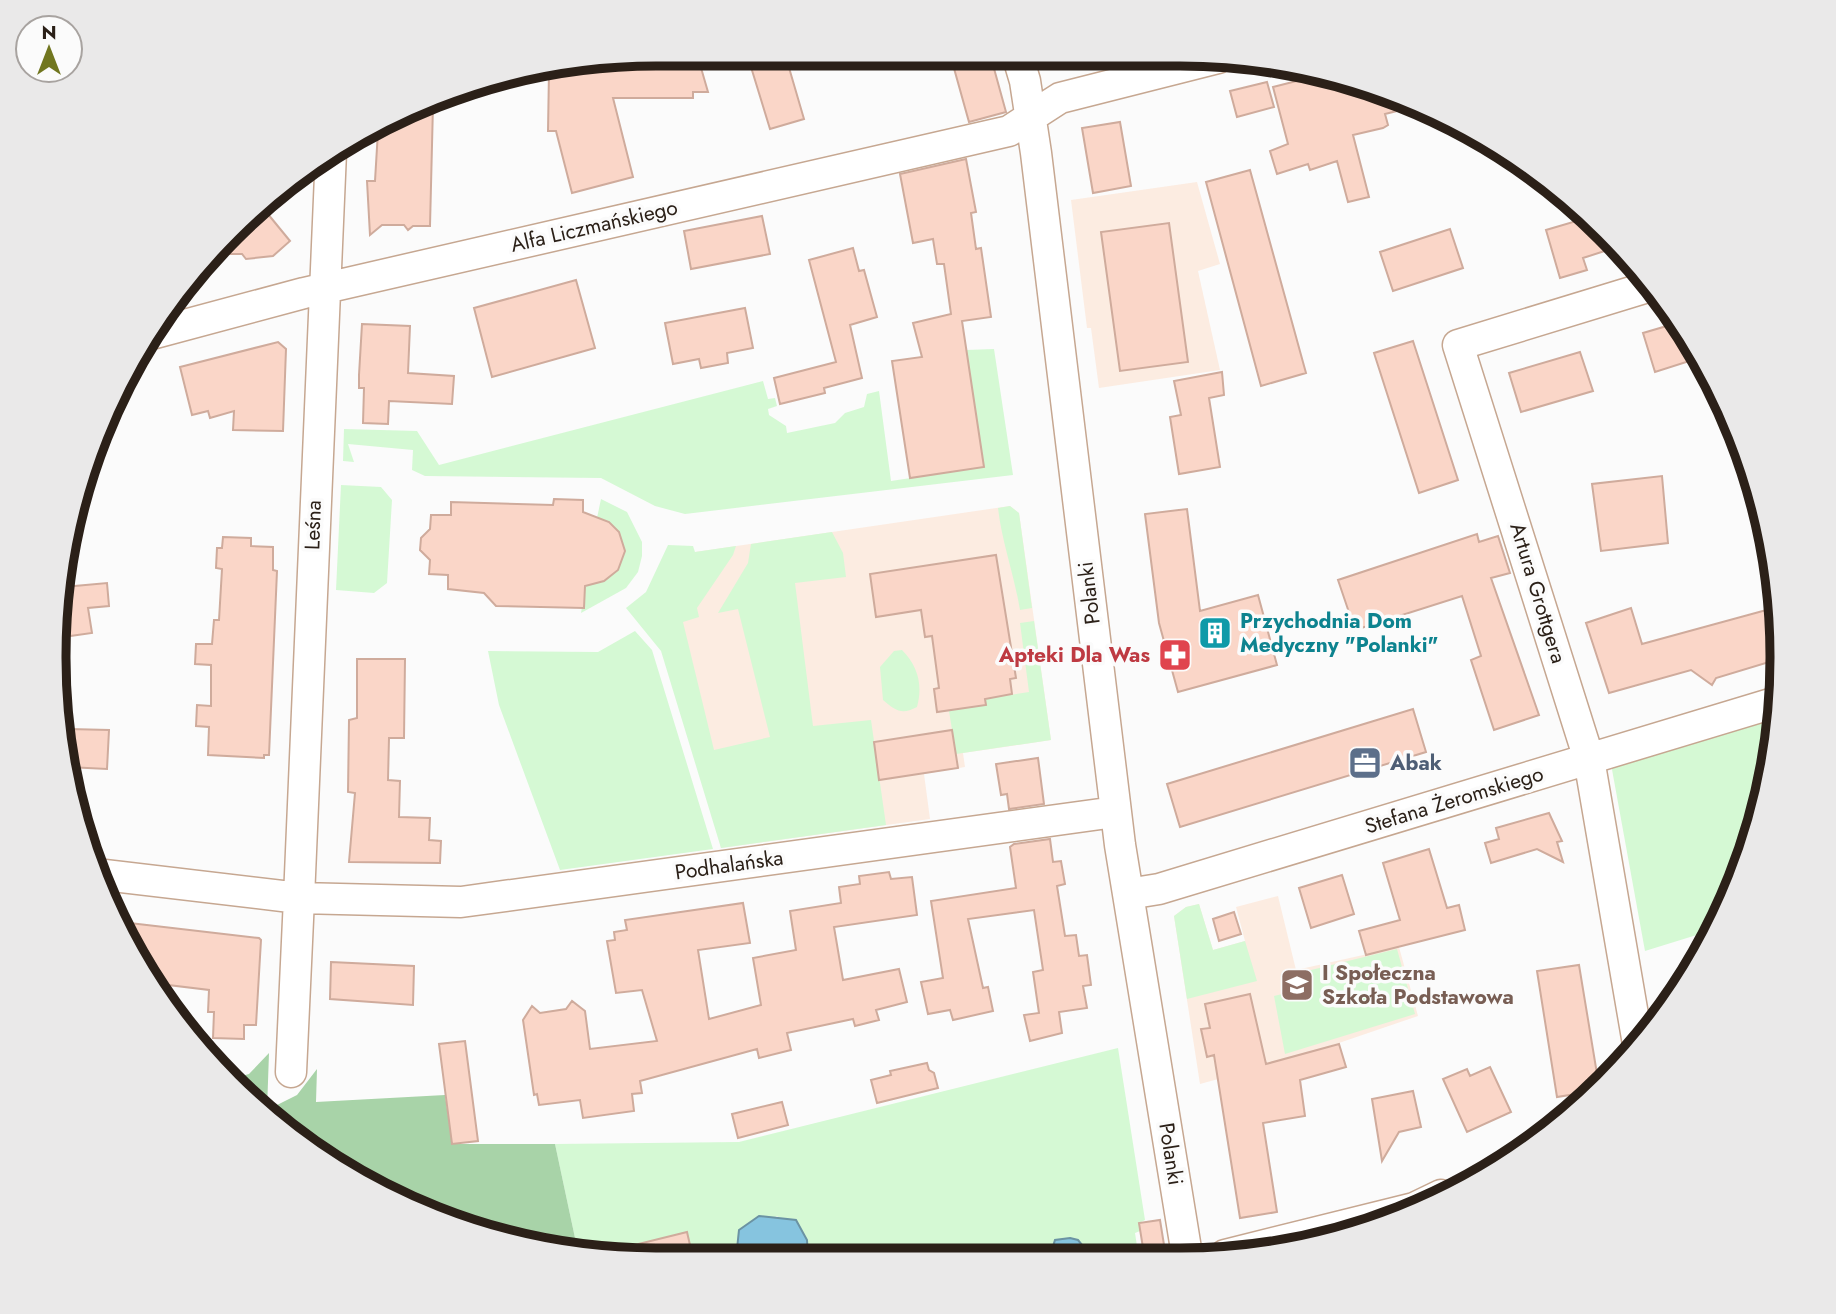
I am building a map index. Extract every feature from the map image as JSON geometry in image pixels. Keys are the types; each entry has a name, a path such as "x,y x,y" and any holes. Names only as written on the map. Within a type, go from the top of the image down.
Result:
{"street":[{"name":"Polanki","path":"1020,66 1031,117 1115,812 1187,1248"},
{"name":"Alfa Liczmańskiego","path":"165,330 324,290 1009,131 1060,98 1185,66"},
{"name":"Leśna","path":"291,1072 330,165"},
{"name":"Artura Grottgera","path":"1636,1030 1589,760 1458,345 1640,289"},
{"name":"Stefana Żeromskiego","path":"1128,894 1158,889 1767,705"},
{"name":"Podhalańska","path":"299,898 461,902 1115,812"},
{"path":"108,875 299,898"}],"shaded area":[{"path":"1197,182 1220,264 1198,271 1220,370 1099,388 1091,328 1087,328 1071,200"},
{"path":"1010,506 1019,513 1051,740 963,753 965,767 924,774 930,819 721,848 665,580 695,552"},
{"name":"I Społeczna Szkoła Podstawowa","path":"1278,896 1296,970 1399,947 1418,1016 1295,1058 1200,1084 1174,916 1186,907 1199,904 1213,950 1245,941 1236,907"}],"green space":[{"path":"994,349 1013,475 685,514 655,506 601,478 425,476 412,470 413,450 348,444 354,462 343,461 344,429 417,431 439,465 763,381 768,399 775,398 777,406 768,409 769,415 786,426 787,433 835,423 845,413 864,407 867,394 879,391 891,481 983,467 966,350"},
{"path":"341,485 381,487 392,500 387,583 374,593 336,590"},
{"path":"601,499 627,512 642,542 642,556 638,572 626,588 581,613 586,584 608,578 617,568 622,554 623,545 597,518"},
{"path":"1010,506 1019,513 1032,608 1020,610 998,508"},
{"path":"832,532 843,553 846,577 795,583 813,726 871,720 886,825 721,848 661,651 626,608 646,592 668,545 693,546 695,552 736,546 733,555 697,608 699,617 683,622 714,750 770,737 738,609 718,613 748,563 751,544"},
{"path":"1034,621 1051,740 956,754 948,705 1029,692 1020,623"},
{"path":"635,631 652,650 713,849 560,870 499,705 488,651 598,652"},
{"path":"902,650 915,669 919,684 917,707 903,711 883,700 880,667 894,651"},
{"path":"1766,718 1758,772 1738,847 1725,883 1700,934 1645,951 1611,764"},
{"path":"1199,904 1213,950 1245,941 1257,981 1187,999 1174,916 1186,907"},
{"path":"1397,949 1415,1014 1285,1054 1274,996 1310,987 1307,971"},
{"path":"1118,1048 1145,1220 1139,1223 1140,1231 1135,1233 1137,1246 1142,1245 1143,1248 1084,1248 1068,1239 1051,1248 807,1248 807,1240 777,1216 737,1238 736,1248 691,1248 687,1232 629,1247 576,1241 555,1144 739,1142"},
{"path":"269,1053 267,1100 241,1076 249,1074"},
{"path":"317,1069 316,1102 445,1095 452,1144 555,1144 576,1241 504,1227 431,1203 396,1187 329,1148 275,1106 297,1095"}],"water":[{"path":"759,1216 796,1220 807,1240 807,1248 737,1248 739,1230"},
{"path":"1055,1240 1078,1240 1084,1248 1052,1248"}],"building":[{"path":"700,66 708,92 693,92 693,98 613,98 633,177 572,193 556,131 548,131 549,77 618,68"},
{"path":"751,66 789,66 804,119 770,129"},
{"path":"953,66 993,66 1006,112 969,122"},
{"path":"1301,80 1402,110 1385,114 1388,125 1383,128 1353,135 1369,197 1348,202 1337,161 1310,170 1308,164 1277,174 1270,151 1288,144 1273,87"},
{"path":"1267,82 1274,107 1237,117 1230,91"},
{"path":"433,110 430,226 413,226 408,230 404,225 382,225 370,235 367,181 375,181 378,137"},
{"path":"1120,122 1131,186 1093,193 1082,128"},
{"path":"966,159 976,212 971,213 976,249 981,248 991,317 962,321 984,467 910,478 892,361 922,357 913,323 951,314 944,264 937,264 933,239 913,243 900,174"},
{"path":"1250,170 1306,373 1261,386 1206,182"},
{"path":"267,213 290,241 273,256 246,259 242,254 227,254 239,239"},
{"path":"762,216 770,254 691,269 684,231"},
{"path":"1577,221 1607,250 1583,258 1587,270 1560,278 1546,230"},
{"path":"1169,223 1188,362 1120,371 1101,232"},
{"path":"1450,229 1463,268 1393,291 1380,252"},
{"path":"853,248 859,271 864,270 877,317 850,325 862,378 824,388 825,393 780,404 774,378 836,362 809,260"},
{"path":"576,280 595,348 492,377 474,308"},
{"path":"745,308 753,348 727,353 728,363 701,368 699,359 673,364 665,323"},
{"path":"362,324 410,326 408,373 454,376 452,404 389,401 388,424 363,423 364,388 359,388"},
{"path":"1668,326 1689,361 1655,372 1643,333"},
{"path":"1413,341 1458,480 1419,493 1374,353"},
{"path":"278,342 286,349 283,431 233,430 234,411 210,418 208,411 192,415 180,367"},
{"path":"1580,352 1593,391 1521,412 1509,373"},
{"path":"1222,372 1224,395 1209,398 1220,467 1179,474 1170,417 1181,415 1174,381"},
{"path":"1662,476 1668,543 1601,551 1592,484"},
{"path":"554,499 583,500 583,512 609,522 619,532 625,551 618,570 604,581 585,586 584,608 496,606 484,593 448,589 448,575 429,574 430,560 420,550 421,538 430,529 431,515 451,515 451,502 553,505"},
{"name":"Przychodnia Dom Medyczny \"Polanki\"","path":"1187,509 1200,611 1258,595 1277,665 1178,692 1159,623 1145,514"},
{"path":"1477,534 1479,542 1498,536 1510,573 1491,578 1539,715 1494,730 1471,660 1481,656 1462,596 1355,630 1338,580"},
{"path":"223,537 251,538 251,546 273,547 273,570 277,571 269,755 264,755 264,758 208,755 209,727 196,726 197,705 211,706 211,665 195,664 196,644 212,644 214,620 219,620 222,569 216,568 217,548 222,548"},
{"path":"996,555 1016,678 1010,679 1012,694 985,699 986,705 937,712 934,689 939,688 932,636 925,637 921,610 876,617 870,574"},
{"path":"107,583 109,606 88,608 92,633 67,636 71,586"},
{"path":"1631,608 1642,644 1767,610 1770,662 1716,678 1712,685 1691,670 1609,693 1586,623"},
{"path":"357,659 405,659 404,738 389,738 388,780 400,781 399,817 430,818 429,840 441,841 440,863 349,862 355,793 348,792 349,720 357,718"},
{"path":"1413,709 1426,752 1180,827 1167,784"},
{"path":"71,729 109,730 107,769 77,767"},
{"path":"952,730 958,768 879,780 874,742"},
{"path":"1038,758 1044,804 1009,809 1007,794 1001,795 996,764"},
{"path":"1549,813 1562,841 1557,842 1563,862 1537,849 1491,863 1485,843 1499,839 1496,828"},
{"path":"1050,839 1053,862 1061,861 1065,884 1057,886 1065,936 1076,935 1079,956 1087,955 1091,985 1083,986 1087,1008 1059,1012 1062,1033 1030,1041 1024,1015 1039,1013 1033,972 1043,970 1034,910 968,919 983,988 988,987 993,1011 953,1020 950,1010 928,1014 921,982 943,978 931,901 1016,888 1010,847 1014,844"},
{"path":"1429,849 1447,908 1459,905 1465,930 1366,955 1359,931 1400,920 1383,863"},
{"path":"889,872 891,879 912,877 917,915 834,927 843,980 899,969 907,1002 876,1010 879,1020 855,1026 853,1019 787,1033 791,1050 759,1058 757,1049 640,1081 642,1093 632,1094 634,1111 583,1118 580,1100 539,1105 537,1094 534,1095 523,1020 532,1006 540,1013 566,1009 572,1001 585,1011 590,1049 657,1041 642,990 616,993 607,941 615,940 614,932 627,930 625,920 743,903 750,943 698,950 709,1019 761,1005 753,958 796,950 790,911 841,903 839,887 860,884 859,876"},
{"path":"1342,875 1354,914 1311,928 1299,888"},
{"path":"1234,912 1241,934 1219,941 1213,919"},
{"path":"130,923 261,940 256,1025 244,1025 244,1039 213,1038 214,1012 208,1012 209,990 166,985"},
{"path":"331,962 414,966 413,1005 330,999"},
{"path":"1579,965 1597,1075 1576,1094 1557,1097 1537,971"},
{"path":"1250,994 1266,1064 1339,1044 1346,1067 1300,1080 1305,1116 1263,1123 1277,1212 1240,1218 1214,1055 1207,1057 1201,1029 1210,1028 1205,1004"},
{"path":"465,1041 478,1141 452,1144 439,1044"},
{"path":"927,1063 929,1070 934,1073 938,1088 877,1103 871,1080 891,1075 890,1071"},
{"path":"1490,1067 1511,1112 1467,1132 1443,1079 1467,1069 1470,1076"},
{"path":"1413,1091 1421,1127 1399,1132 1382,1161 1372,1099"},
{"path":"782,1102 788,1125 738,1138 732,1114"},
{"path":"1160,1220 1165,1248 1143,1248 1139,1223"},
{"path":"687,1232 691,1248 657,1248 628,1247"}],"place":[{"name":"Przychodnia Dom Medyczny \"Polanki\"","path":"1215,633"},
{"name":"Apteki Dla Was","path":"1175,655"},
{"name":"Abak","path":"1365,763"},
{"name":"I Społeczna Szkoła Podstawowa","path":"1297,985"}]}
